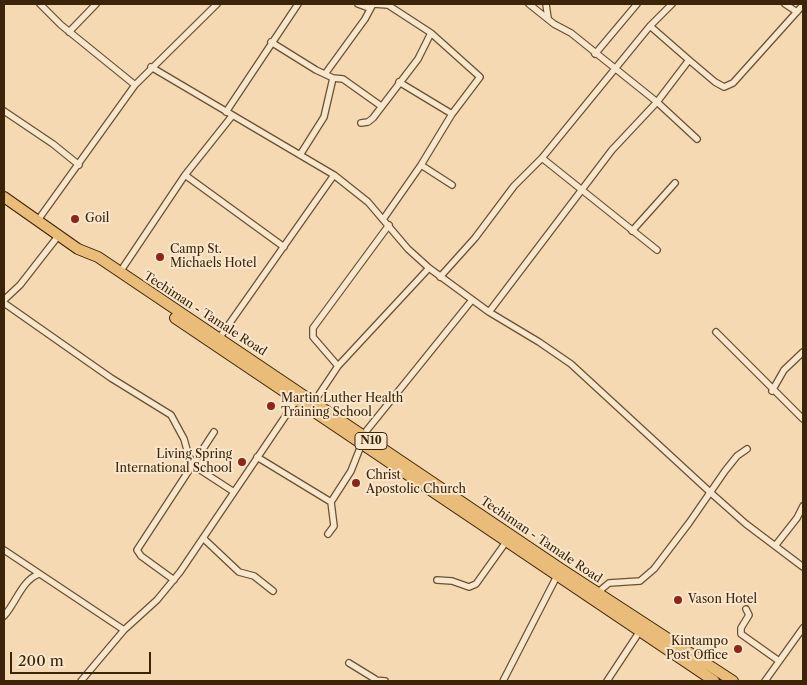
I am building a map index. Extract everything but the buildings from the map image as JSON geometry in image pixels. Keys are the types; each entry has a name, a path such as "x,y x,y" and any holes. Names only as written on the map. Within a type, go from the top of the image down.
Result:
{"highway":[{"name":"Techiman - Tamale Road","path":"4,197 59,235 86,252 98,257 314,402 362,439 506,542 714,681"},
{"name":"Techiman - Tamale Road","path":"86,252 94,263 297,399 362,439 733,681"}],"street":[{"path":"40,4 69,32 135,85"},
{"path":"69,32 96,4"},
{"path":"38,220 135,85 151,67 217,4"},
{"path":"120,272 185,175 229,114 271,42 298,4"},
{"path":"358,4 388,5 431,33 480,77 452,114 421,165 384,218"},
{"path":"529,4 554,24 571,33 657,102 697,139"},
{"path":"546,4 548,18"},
{"path":"596,54 637,4"},
{"path":"440,277 475,238 514,186 542,158 650,26 672,4"},
{"path":"785,4 797,12"},
{"path":"325,74 365,19 372,5"},
{"path":"650,26 715,82 724,87 733,83 803,5"},
{"path":"361,123 368,122 418,59 431,33"},
{"path":"271,42 325,74 333,78 343,79 381,106"},
{"path":"490,312 612,150 657,102 689,60"},
{"path":"151,67 334,175 368,202 384,218 408,249 429,268 472,300 571,364 711,493 775,546 803,566"},
{"path":"300,155 324,117 333,78"},
{"path":"398,82 452,114"},
{"path":"4,112 53,144 79,165"},
{"path":"542,158 657,250"},
{"path":"421,165 452,185"},
{"path":"185,175 284,247"},
{"path":"220,338 334,175"},
{"path":"632,231 675,183"},
{"path":"338,366 313,337 313,328 389,225"},
{"path":"59,235 20,285 4,302 112,378 172,415 184,439 191,464 234,492"},
{"path":"314,402 338,366 429,268"},
{"path":"328,534 334,526 331,502 351,471 362,439 472,300"},
{"path":"716,332 772,391 803,419"},
{"path":"772,391 784,370 803,352"},
{"path":"81,681 124,630 174,580 297,399"},
{"path":"174,580 141,556 138,550 191,464 214,432"},
{"path":"597,592 609,583 640,580 647,575 660,562 725,471 737,456 746,449"},
{"path":"257,457 331,502"},
{"path":"775,546 797,518 803,506"},
{"path":"203,538 239,572 254,576 273,591"},
{"path":"437,580 452,581 469,587 476,584 506,542"},
{"path":"4,550 124,630"},
{"path":"4,616 16,601 27,582 39,574"},
{"path":"503,681 557,576"},
{"path":"746,609 749,615 741,628 741,634 779,661"},
{"path":"765,681 803,628"},
{"path":"606,681 640,631"},
{"path":"349,663 374,680 385,681"}],"place":[{"name":"Goil","path":"75,219"},
{"name":"Camp St. Michaels Hotel","path":"160,257"},
{"name":"Martin Luther Health Training School","path":"271,406"},
{"name":"Living Spring International School","path":"242,462"},
{"name":"Christ Apostolic Church","path":"356,483"},
{"name":"Vason Hotel","path":"678,600"},
{"name":"Kintampo Post Office","path":"738,649"}]}
